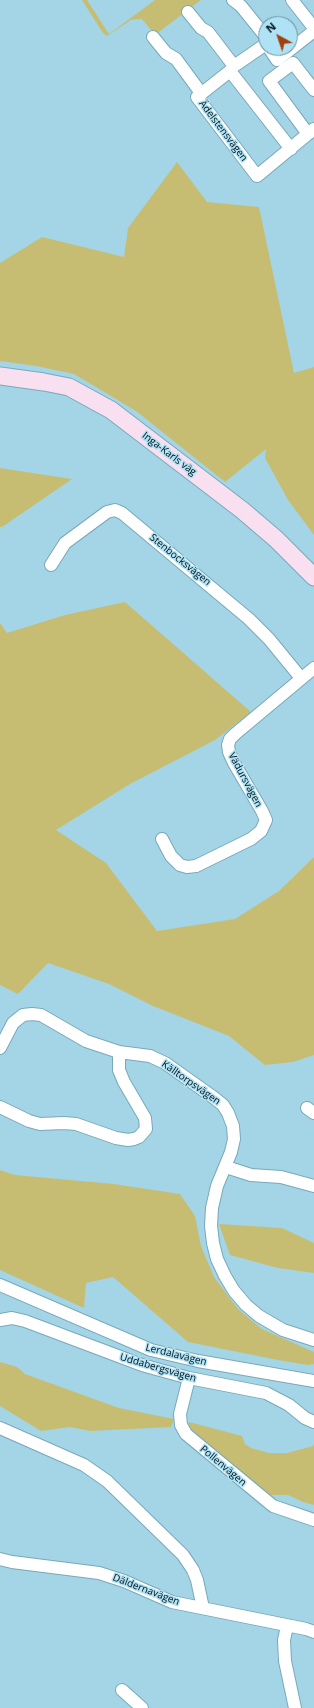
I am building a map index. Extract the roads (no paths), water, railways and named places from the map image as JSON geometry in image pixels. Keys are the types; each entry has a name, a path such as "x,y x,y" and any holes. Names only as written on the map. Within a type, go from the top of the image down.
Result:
{"street":[{"path":"233,0 241,6 258,28"},
{"path":"292,0 314,30 281,65 269,81 311,131"},
{"path":"188,12 201,28 208,32 232,68 291,149"},
{"path":"153,37 166,53 176,59 201,93"},
{"name":"Ädelstensvägen","path":"258,50 232,68 197,97 257,176 311,131"},
{"path":"275,56 281,65"},
{"path":"281,65 293,63 314,90"},
{"name":"Inga-Karls väg","path":"0,376 68,387 110,410 242,510 276,539 314,577"},
{"name":"Stenbocksvägen","path":"51,565 65,543 107,512 115,510 122,513 249,619 269,639 301,678"},
{"name":"Vädursvägen","path":"162,839 171,856 180,865 187,867 196,866 250,839 261,831 266,820 234,763 229,752 228,745 230,739 235,734 314,668"},
{"name":"Källtorpsvägen","path":"0,1048 13,1023 23,1015 41,1015 86,1041 119,1052 150,1056 165,1063 222,1105 228,1113 233,1126 234,1139 226,1167 217,1186 212,1208 210,1226 217,1259 225,1276 238,1296 259,1316 283,1330 314,1340"},
{"path":"0,1107 29,1122 40,1124 76,1124 116,1138 128,1140 134,1139 146,1128 145,1118 124,1082 119,1070 119,1052"},
{"path":"226,1167 251,1175 281,1177 314,1186"},
{"name":"Lerdalavägen","path":"0,1285 151,1350 198,1361 314,1381"},
{"name":"Uddabergsvägen","path":"0,1320 12,1318 25,1320 142,1365 190,1378 266,1393 289,1405 305,1418 314,1422"},
{"name":"Pollenvägen","path":"190,1378 180,1414 181,1425 186,1434 273,1506 314,1520"},
{"path":"0,1428 84,1464 107,1481 183,1555 193,1570 197,1580 203,1608"},
{"name":"Däldernavägen","path":"0,1559 12,1562 99,1573 124,1581 172,1602 306,1629 314,1632"},
{"path":"287,1626 284,1640 285,1661 295,1708"},
{"path":"122,1690 142,1708"}]}
